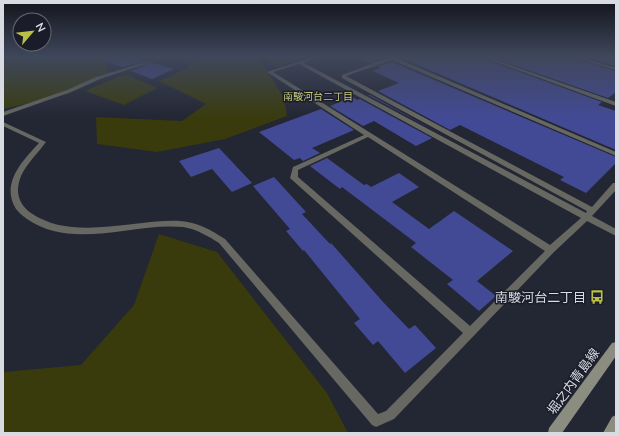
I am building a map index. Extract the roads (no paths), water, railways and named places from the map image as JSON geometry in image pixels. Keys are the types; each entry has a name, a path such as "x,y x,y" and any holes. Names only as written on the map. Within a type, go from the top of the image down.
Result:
{"main road":[{"name":"堀之内青島線","path":"554,433 616,347"},
{"path":"609,433 616,421"}],"street":[{"path":"3,114 69,91 100,77"},
{"path":"277,77 551,250"},
{"path":"328,77 589,214"},
{"path":"345,77 589,214 616,233"},
{"path":"441,77 616,154"},
{"path":"541,77 616,104"},
{"path":"3,124 43,142 18,172 13,189 15,204 29,218 57,230 88,231 156,223 182,224 205,230 222,241 376,421 390,415 616,185"},
{"path":"368,135 295,169 294,178 470,333"}],"place":[{"name":"南駿河台二丁目","path":"597,297"}],"district":[{"name":"南駿河台二丁目","path":"318,96"}]}
